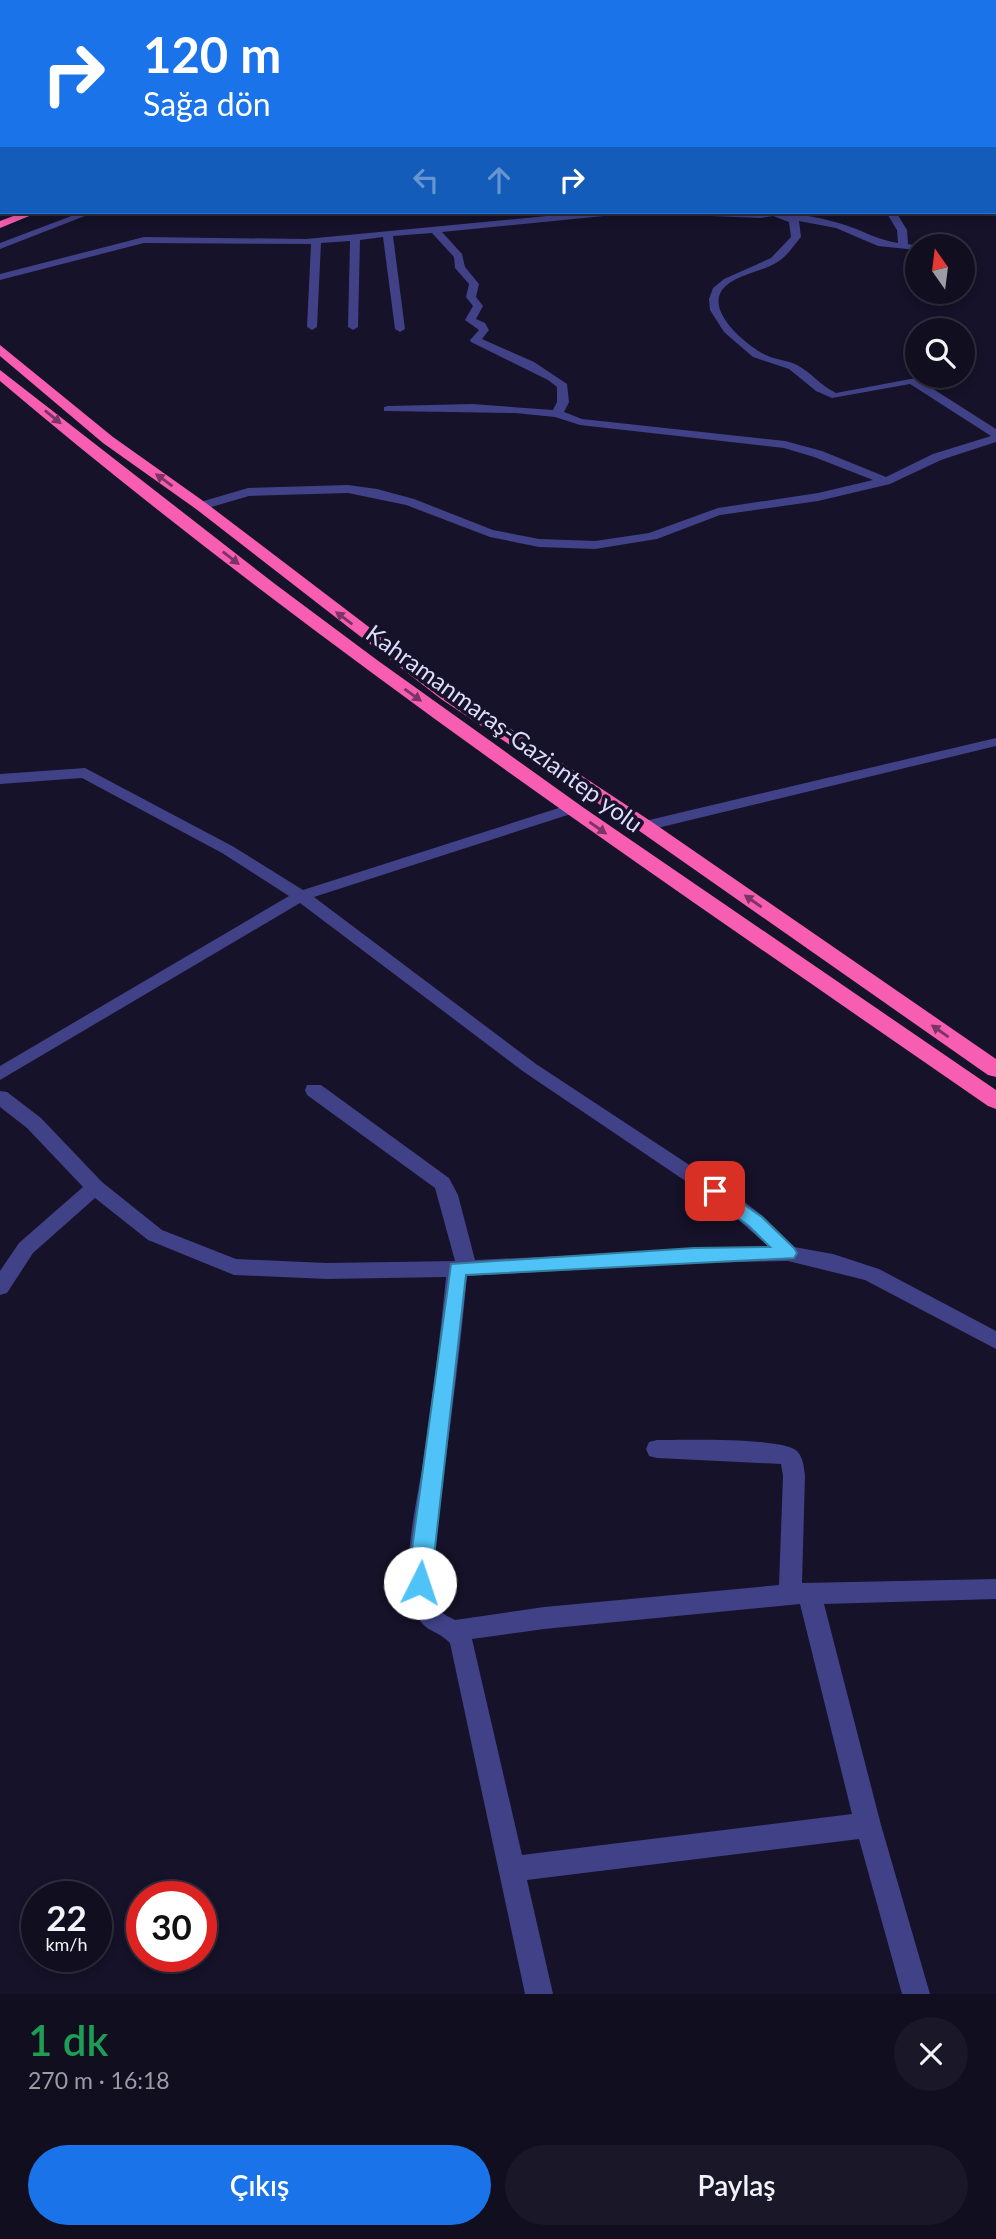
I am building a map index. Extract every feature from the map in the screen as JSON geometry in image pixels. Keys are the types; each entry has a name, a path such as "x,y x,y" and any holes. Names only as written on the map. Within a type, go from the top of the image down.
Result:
{"highway":[{"path":"0,225 28,214"},
{"name":"Kahramanmaraş-Gaziantep yolu","path":"0,349 108,440 201,506 447,695 645,826 996,1070"},
{"name":"Kahramanmaraş-Gaziantep yolu","path":"0,374 271,590 571,809 996,1101"}],"street":[{"path":"0,246 85,214"},
{"path":"0,277 52,266 122,243 144,240 355,239 594,214"},
{"path":"736,214 769,214"},
{"path":"780,214 794,221 796,237 785,252 760,268 728,281 718,288 713,298 722,324 738,341 765,359 796,369 826,394 836,396 912,380 996,436"},
{"path":"783,214 839,226 878,243 908,247 892,214"},
{"path":"435,230 459,256 460,268 474,284 471,297 478,306 470,320 481,325 484,330 475,340 521,358 547,373 562,386 563,402 557,414"},
{"path":"388,235 400,329"},
{"path":"353,327 355,239"},
{"path":"312,327 316,241"},
{"path":"388,409 459,406 517,408 557,414 580,422 785,445 818,454 886,481"},
{"path":"201,506 248,492 348,489 410,502 490,533 539,543 595,545 652,536 718,512 818,497 886,481 937,457 996,436"},
{"path":"645,826 996,742"},
{"path":"0,779 85,773 228,850 301,896 530,1068 731,1202 788,1253"},
{"path":"0,1074 301,896 571,809"},
{"path":"313,1090 442,1183 448,1195 462,1268 422,1549 420,1583 431,1619 456,1630 544,1618 800,1594 996,1589"},
{"path":"0,1097 34,1123 95,1187 155,1235 234,1267 327,1271 462,1268 694,1255 788,1253 832,1262 872,1275 996,1341"},
{"path":"0,1287 26,1248 95,1187"},
{"path":"657,1449 767,1452 784,1454 791,1459 800,1594 916,1994"},
{"path":"456,1630 467,1664 539,1994"},
{"path":"513,1869 868,1825"}],"route":[{"path":"420,1583 457,1269 694,1255 788,1253 756,1222 715,1191"}]}
